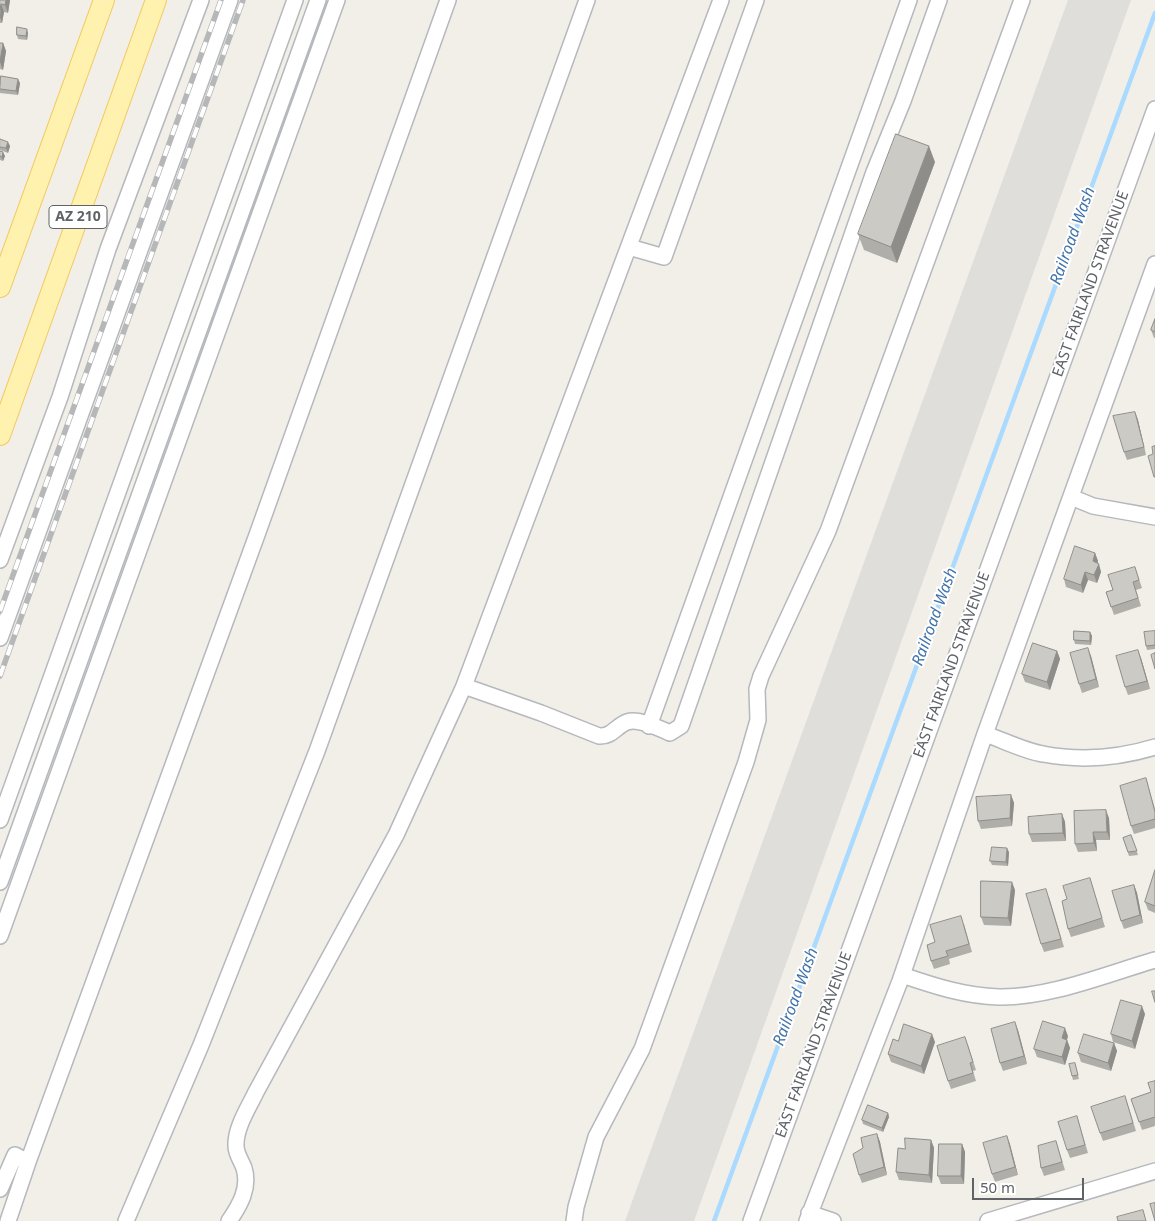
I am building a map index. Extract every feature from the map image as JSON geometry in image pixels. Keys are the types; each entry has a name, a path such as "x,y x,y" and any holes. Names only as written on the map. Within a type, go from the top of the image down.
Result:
{"main road":[{"name":"AZ 210","path":"0,287 104,0"},
{"name":"AZ 210","path":"0,435 156,0"}],"street":[{"path":"0,560 60,397 108,249 201,0"},
{"path":"0,638 230,0"},
{"path":"0,820 295,0"},
{"path":"0,882 318,0"},
{"path":"0,936 337,0"},
{"path":"8,1221 448,0"},
{"path":"126,1221 200,1046 317,751 587,0"},
{"path":"229,1221 241,1203 246,1186 246,1177 236,1145 238,1133 260,1084 396,835 464,686 721,0"},
{"path":"629,247 664,257 756,0"},
{"path":"649,726 909,0"},
{"path":"464,686 542,713 599,736 605,737 626,722 634,721 670,733 681,726 874,172 939,0"},
{"path":"574,1221 576,1207 596,1136 642,1049 746,762 758,720 758,689 761,676 828,531 1022,0"},
{"name":"EAST FAIRLAND STRAVENUE","path":"751,1221 1155,109"},
{"path":"833,1221 808,1217 902,975 985,734 1155,264"},
{"path":"1071,497 1116,511 1155,518"},
{"path":"985,734 1042,754 1070,757 1101,757 1138,752 1155,747"},
{"path":"902,975 956,992 1000,997 1047,991 1155,960"},
{"path":"0,1188 15,1156 28,1162"},
{"path":"988,1221 1155,1171"}],"shaded area":[{"path":"1068,0 1131,0 694,1221 625,1221"}],"building":[{"path":"0,0 6,0 5,5 1,4 0,10"},
{"path":"17,27 27,29 26,36 17,35"},
{"path":"0,43 3,43 0,62"},
{"path":"1,76 18,79 16,91 0,89"},
{"path":"896,134 929,146 891,247 858,234"},
{"path":"0,139 8,142 6,148 0,147"},
{"path":"1155,319 1155,332 1151,330"},
{"path":"1135,412 1144,447 1124,452 1113,416"},
{"path":"1155,446 1154,477 1148,456 1153,454 1152,447"},
{"path":"1075,546 1095,553 1093,561 1099,564 1094,575 1085,572 1081,585 1064,579"},
{"path":"1135,567 1139,580 1133,582 1138,598 1111,607 1106,592 1113,590 1108,575"},
{"path":"1074,631 1090,632 1090,641 1074,640"},
{"path":"1155,631 1155,645 1146,646 1144,632"},
{"path":"1033,643 1057,651 1047,682 1022,674"},
{"path":"1088,648 1096,679 1079,684 1070,653"},
{"path":"1138,650 1147,681 1125,687 1116,656"},
{"path":"1155,653 1155,669 1151,655"},
{"path":"1146,778 1155,812 1155,819 1131,826 1120,786"},
{"path":"1011,795 1010,818 978,821 976,797"},
{"path":"1106,810 1107,832 1093,832 1094,843 1075,844 1074,811"},
{"path":"1062,814 1063,833 1029,834 1028,817"},
{"path":"1131,835 1137,851 1128,852 1123,838"},
{"path":"992,847 1007,848 1006,862 990,861"},
{"path":"1155,870 1155,906 1145,902"},
{"path":"1090,878 1102,918 1068,929 1062,901 1067,899 1063,886"},
{"path":"981,881 1012,882 1008,918 981,917"},
{"path":"1134,885 1140,915 1121,921 1112,891"},
{"path":"1046,889 1061,939 1041,944 1026,894"},
{"path":"961,916 969,944 946,951 948,956 931,961 927,945 935,942 930,925"},
{"path":"1152,991 1155,991 1155,1002"},
{"path":"1121,1000 1142,1006 1132,1041 1111,1034"},
{"path":"1043,1021 1065,1028 1062,1038 1067,1040 1062,1057 1034,1049"},
{"path":"1015,1022 1024,1056 1000,1063 991,1029"},
{"path":"904,1024 932,1034 921,1066 888,1054 893,1039 898,1041"},
{"path":"1084,1034 1114,1043 1108,1063 1078,1053"},
{"path":"965,1037 973,1062 970,1063 973,1073 948,1081 937,1046"},
{"path":"1075,1063 1078,1075 1072,1076 1069,1064"},
{"path":"1155,1081 1155,1117 1139,1122 1131,1099 1151,1092 1148,1083"},
{"path":"1125,1096 1133,1123 1100,1133 1091,1107"},
{"path":"868,1105 888,1113 882,1128 862,1120"},
{"path":"1077,1116 1085,1145 1067,1150 1058,1122"},
{"path":"877,1134 884,1167 859,1175 853,1154 863,1148 861,1138"},
{"path":"1007,1136 1015,1167 992,1174 983,1143"},
{"path":"905,1138 931,1140 929,1175 896,1172 898,1148 905,1149"},
{"path":"1056,1141 1062,1162 1041,1168 1038,1146"},
{"path":"939,1144 962,1144 961,1176 938,1176"},
{"path":"1155,1203 1155,1221 1150,1204"},
{"path":"1143,1210 1146,1221 1118,1221 1117,1217"}],"waterway":[{"name":"Railroad Wash","path":"714,1221 1155,13"}],"railway":[{"path":"0,611 221,0"},
{"path":"0,676 243,0"}]}
